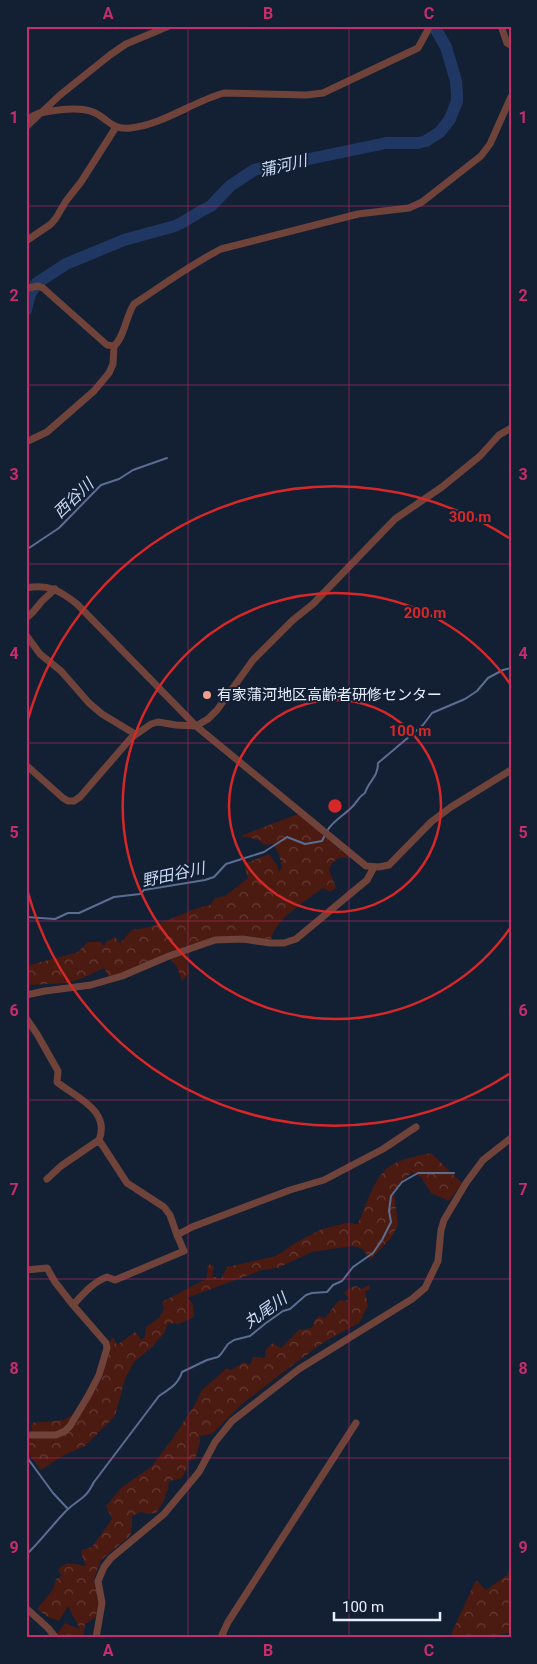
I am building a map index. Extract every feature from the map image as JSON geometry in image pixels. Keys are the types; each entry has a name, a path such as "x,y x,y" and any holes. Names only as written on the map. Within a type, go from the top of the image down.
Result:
{"street":[{"path":"26,127 40,113 110,55 126,44 169,26"},
{"path":"26,120 40,113 76,109 93,112 116,127 130,128 153,124 211,97 224,93 306,96 323,93 418,48 430,26"},
{"path":"501,26 507,42 511,45"},
{"path":"27,289 38,286 107,345 114,346 119,342 130,310 134,304 203,258 221,250 358,214 409,208 422,202 481,156 490,144 511,97"},
{"path":"26,242 52,224 116,127"},
{"path":"26,442 48,432 94,391 110,373 114,364 114,346"},
{"path":"26,765 63,798 68,801 74,801 85,792 135,734 151,724 158,722 196,726 208,719 217,710 253,660 293,620 313,604 395,519 442,487 480,456 499,435 511,428"},
{"path":"26,588 46,586 66,595 196,726 366,866 374,868 393,862 431,822 450,807 511,770"},
{"path":"26,618 56,589"},
{"path":"26,635 40,654 60,671 88,703 135,734"},
{"path":"26,995 91,985 122,976 214,940 243,939 284,943 296,939 367,880 374,868"},
{"path":"26,1018 58,1071 57,1082 89,1105 98,1117 102,1129 99,1140 61,1166 47,1179"},
{"path":"177,1235 192,1227 290,1190 324,1180 383,1149 416,1127"},
{"path":"96,1638 102,1603 98,1581 111,1558 164,1514 199,1472 215,1442 232,1421 300,1369 412,1299 425,1288 438,1261 441,1230 444,1220 466,1183 483,1160 511,1138"},
{"path":"72,1305 100,1279 107,1277 116,1280 184,1251 170,1215 164,1206 127,1183 99,1140"},
{"path":"26,1270 47,1268 72,1305 106,1343 107,1348 99,1375 70,1426 65,1431 56,1434 26,1435"},
{"path":"225,1638 222,1635 228,1622 356,1423"},
{"path":"26,1608 56,1638"}],"green space":[{"path":"298,814 350,858 342,857 337,859 329,869 336,888 330,892 323,888 292,911 273,933 271,941 242,935 213,938 183,947 189,973 182,981 177,967 166,954 126,972 109,977 104,968 67,983 30,985 26,987 26,966 78,952 88,942 101,942 104,946 106,942 115,937 120,943 132,930 150,927 210,905 215,898 225,896 248,878 244,864 269,854 277,865 279,872 282,867 279,854 273,844 264,845 259,840 240,836"},
{"path":"431,1153 462,1183 449,1201 431,1193 421,1177 412,1172 399,1184 394,1193 398,1225 391,1238 370,1260 363,1249 352,1246 312,1252 278,1268 262,1270 187,1298 193,1304 194,1317 179,1324 168,1323 165,1332 152,1347 134,1362 125,1379 115,1416 85,1446 64,1455 41,1470 26,1450 26,1440 32,1438 31,1423 64,1420 83,1408 103,1376 110,1341 113,1337 117,1345 135,1332 142,1340 145,1336 146,1327 159,1318 164,1309 162,1302 206,1279 207,1267 210,1264 214,1266 212,1276 221,1279 227,1267 276,1256 295,1243 322,1229 346,1223 358,1224 373,1187 387,1168 403,1160"},
{"path":"369,1285 370,1289 365,1292 368,1306 359,1323 324,1342 294,1364 242,1404 212,1434 200,1436 195,1459 188,1461 182,1478 169,1481 165,1498 156,1513 148,1514 141,1512 132,1516 130,1536 101,1560 94,1579 100,1605 95,1618 85,1624 83,1638 61,1638 57,1634 65,1623 80,1629 68,1606 59,1621 48,1617 37,1609 53,1589 56,1579 62,1576 58,1570 67,1564 85,1565 82,1550 92,1547 112,1519 106,1506 121,1488 151,1467 173,1438 196,1403 201,1391 227,1368 231,1370 244,1362 250,1365 253,1357 265,1358 266,1349 273,1343 281,1348 299,1330 312,1328 314,1321 319,1316 325,1318 338,1301 350,1300 344,1293 349,1288 356,1286 361,1289"},
{"path":"511,1566 511,1632 473,1639 451,1634 476,1580 486,1590 507,1575"}],"waterway":[{"name":"蒲河川","path":"26,310 30,294 37,283 66,264 124,240 175,226 211,206 230,186 254,170 386,143 418,143 426,141 440,132 450,119 457,101 457,94 456,81 446,47 434,26"},
{"name":"西谷川","path":"26,550 59,528 101,485 119,479 133,470 167,458"},
{"name":"野田谷川","path":"327,831 365,793 377,772 378,763 423,725 432,713 465,699 477,691 488,678 511,668"},
{"name":"野田谷川","path":"26,917 55,919 68,913 79,913 114,897 140,894 144,890 205,880 214,877 226,864 264,852 287,837 305,844 322,841 325,835"},
{"name":"丸尾川","path":"26,1555 67,1510 88,1492 159,1396 176,1383 182,1372 218,1357 228,1344 234,1340 250,1336 283,1311 290,1309 306,1295 327,1292 333,1285 342,1281 353,1267 373,1253 382,1240 391,1222 389,1211 391,1196 402,1182 418,1173 454,1173"},
{"path":"26,1456 53,1493 68,1509"}],"place":[{"name":"有家蒲河地区高齢者研修センター","path":"207,695"}]}
